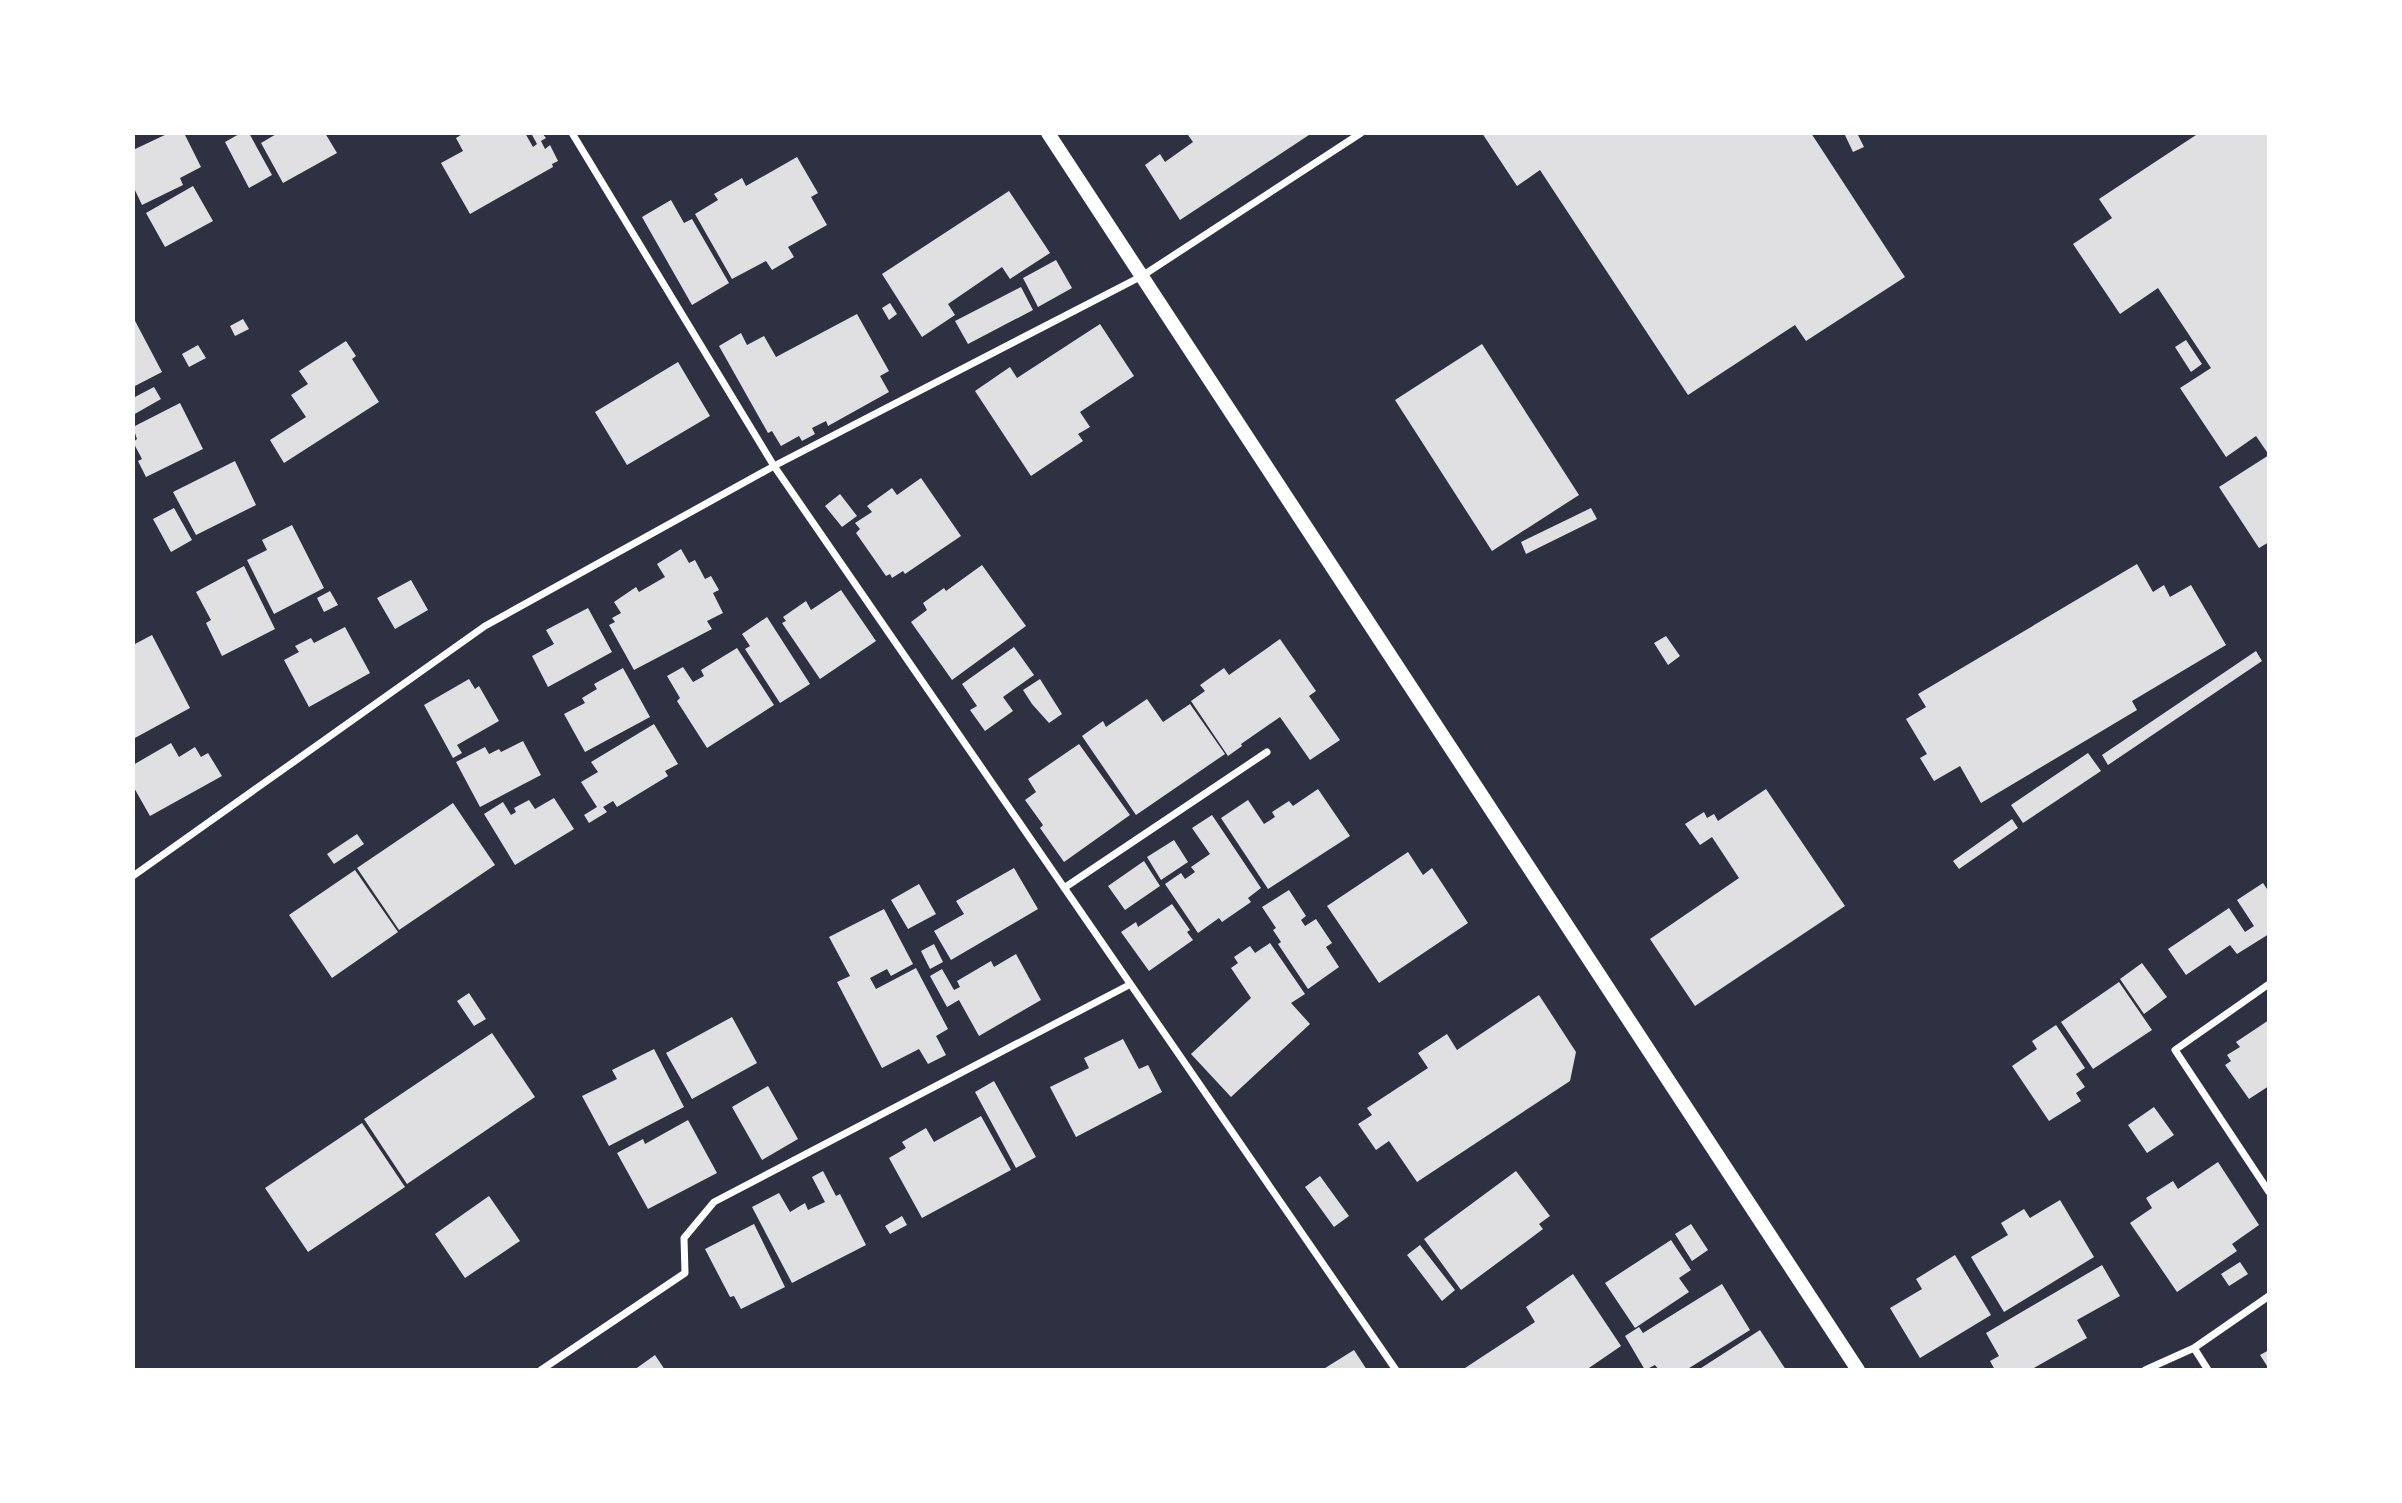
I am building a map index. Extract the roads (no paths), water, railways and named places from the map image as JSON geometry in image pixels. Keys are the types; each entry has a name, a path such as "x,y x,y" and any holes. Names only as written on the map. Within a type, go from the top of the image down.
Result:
{"main road":[{"path":"1048,133 1858,1370"}],"street":[{"path":"572,133 774,466 1396,1370"},
{"path":"133,876 485,626 774,466 1142,276 1361,133"},
{"path":"1064,888 1267,752"},
{"path":"2269,984 2175,1050 2269,1192"},
{"path":"541,1370 685,1273 684,1238 714,1202 1129,985"},
{"path":"2145,1370 2194,1348 2269,1296"},
{"path":"2194,1348 2208,1370"}]}
